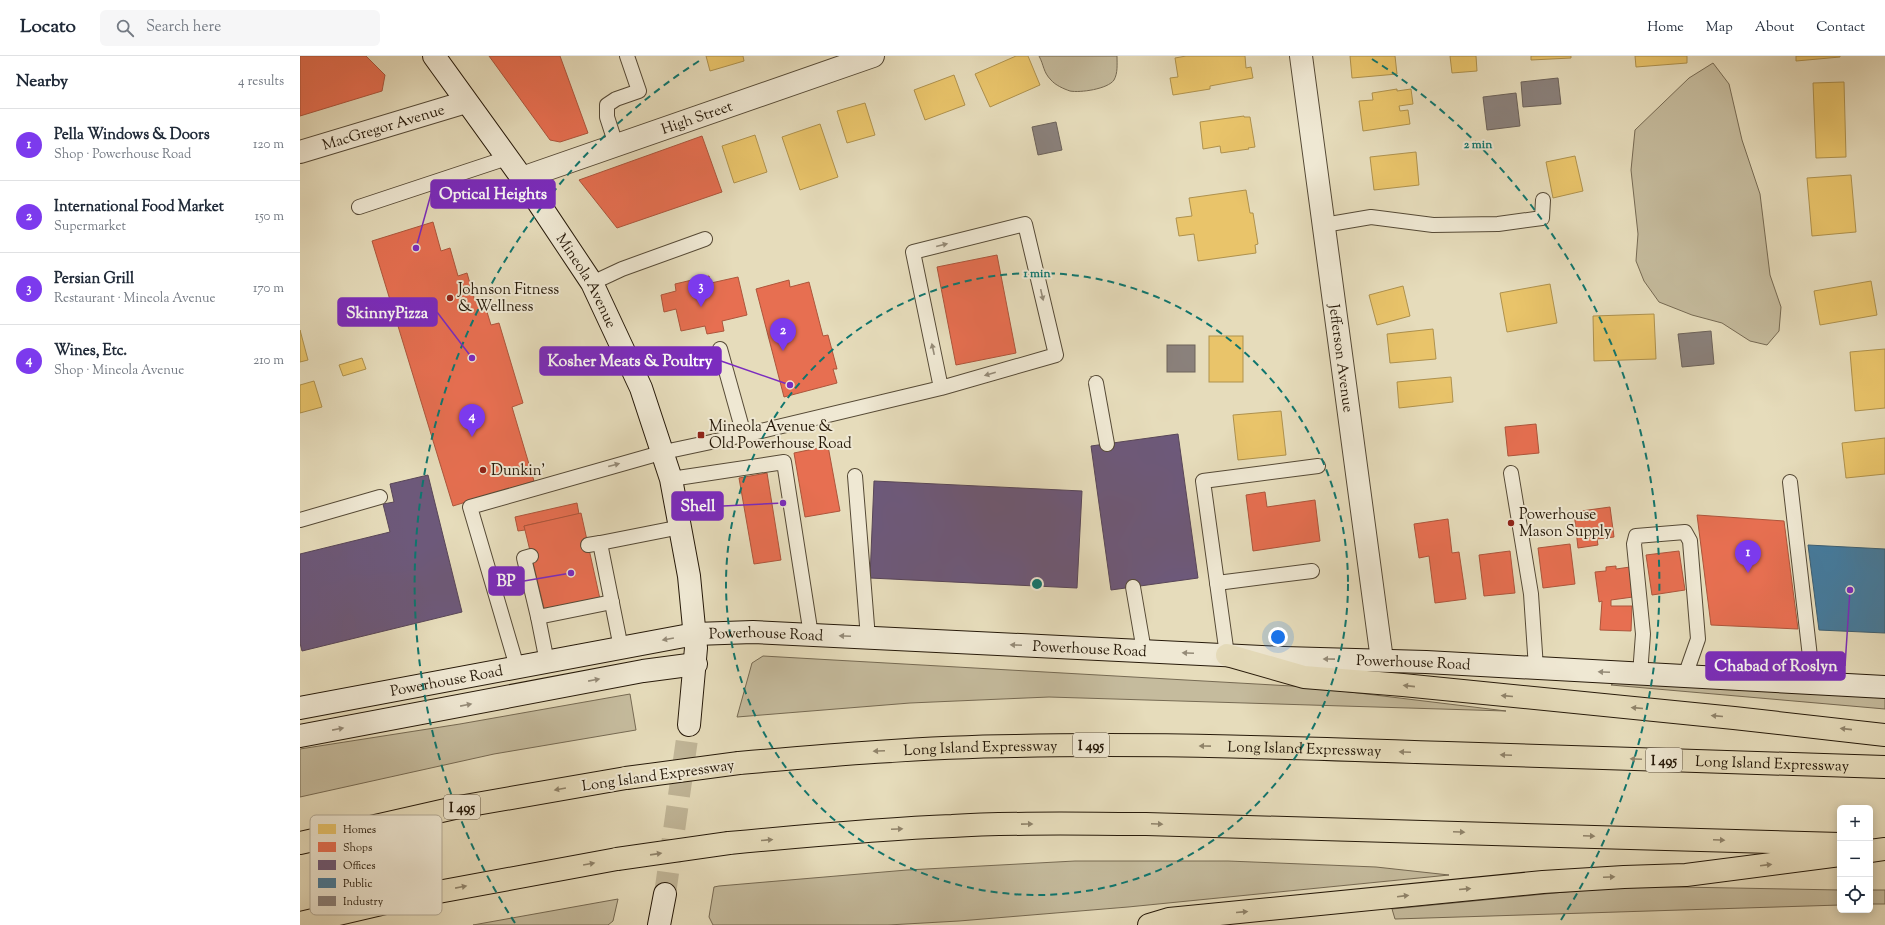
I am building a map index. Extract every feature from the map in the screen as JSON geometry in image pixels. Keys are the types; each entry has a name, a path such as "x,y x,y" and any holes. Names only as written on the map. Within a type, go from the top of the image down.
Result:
{"highway":[{"path":"1227,655 1304,677 1403,685 1734,718 1885,735"},
{"name":"Long Island Expressway","path":"424,815 459,807 626,778 739,763 845,753 1014,746 1121,745 1305,748 1885,767"},
{"path":"442,891 617,859 729,843 856,831 954,826 1054,823 1146,824 1837,844"},
{"name":"Long Island Expressway","path":"300,843 310,841"},
{"path":"1873,845 1885,845"},
{"path":"1873,851 1885,849"},
{"path":"1149,925 1169,918 1535,883 1624,877 1686,875 1837,855"},
{"path":"300,923 334,915"}],"main road":[{"name":"Mineola Avenue","path":"434,56 522,178 592,283 641,388 664,452 671,479 689,576 695,634 696,664 689,725"},
{"name":"High Street","path":"522,178 873,56"},
{"name":"Jefferson Avenue","path":"1301,56 1382,660"},
{"name":"MacGregor Avenue","path":"300,152 466,102"},
{"name":"Powerhouse Road","path":"300,708 695,634 753,632 1227,655 1382,660 1885,687"},
{"name":"Powerhouse Road","path":"300,736 643,671 696,664"},
{"path":"659,925 665,894"}],"lane":[{"path":"616,145 607,116 607,105 616,99 638,91 627,56"},
{"path":"358,207 507,158"},
{"path":"1324,225 1371,217 1433,226 1498,224 1542,218 1543,200"},
{"path":"517,667 470,506 576,475 664,452 744,435 940,388 1056,355 1025,224 913,252 940,388"},
{"path":"592,283 622,269 705,239"},
{"path":"720,349 744,435"},
{"path":"1096,383 1107,444"},
{"path":"671,479 784,462 811,635"},
{"path":"1227,655 1203,481 1318,466"},
{"path":"1511,473 1531,594 1536,668"},
{"path":"855,476 868,638"},
{"path":"1790,482 1813,683"},
{"path":"300,520 380,497"},
{"path":"621,648 612,602 600,573 594,544 681,527"},
{"path":"1640,674 1643,634 1634,544 1636,536 1686,532 1690,541 1698,639 1685,676"},
{"path":"531,556 524,558 534,584 538,617 547,662"},
{"path":"1217,583 1312,571"},
{"path":"1133,587 1144,651"},
{"path":"538,617 612,602"}],"shaded area":[{"path":"1039,56 1117,56 1116,74 1114,80 1106,86 1087,91 1070,91 1057,85 1048,77"},
{"path":"1713,63 1729,84 1742,140 1760,194 1770,275 1781,307 1779,331 1767,345 1750,341 1722,323 1692,315 1659,302 1644,281 1636,261 1638,234 1631,170 1635,130 1689,78"},
{"path":"763,656 1309,687 1506,711 1049,697 910,703 737,717 752,663"},
{"path":"1616,682 1885,698 1885,709 1611,685"},
{"path":"630,694 636,730 494,754 300,797 300,749 460,724"},
{"path":"1075,861 1228,861 1376,867 1449,875 1128,907 959,921 888,925 713,925 709,917 714,887 719,886 907,870"},
{"path":"1626,886 1837,890 1837,905 1395,919 1392,909"},
{"path":"1873,890 1885,890 1885,904 1873,904"},
{"path":"618,899 613,921 608,925 473,925"}],"building: Homes":[{"path":"706,56 743,56 744,61 710,71"},
{"path":"1016,56 1028,56 1040,85 990,107 975,74"},
{"path":"1186,56 1245,56 1246,68 1251,67 1253,78 1210,86 1210,89 1173,95 1170,78 1178,77 1175,58"},
{"path":"1350,56 1395,56 1397,74 1352,78"},
{"path":"1450,56 1476,56 1477,71 1452,73"},
{"path":"1531,56 1571,56 1571,58 1531,60"},
{"path":"1635,56 1687,56 1687,63 1636,67"},
{"path":"1796,56 1840,56 1840,57 1796,61"},
{"path":"954,75 965,105 925,120 914,90"},
{"path":"1844,82 1846,157 1816,158 1813,83"},
{"path":"1397,89 1397,91 1411,89 1413,104 1399,106 1400,111 1408,110 1410,124 1363,131 1359,101 1373,100 1372,93"},
{"path":"865,103 875,135 847,143 837,111"},
{"path":"1244,116 1250,117 1255,147 1221,153 1220,146 1203,149 1200,122"},
{"path":"820,124 838,177 800,190 782,137"},
{"path":"755,135 767,172 734,183 722,146"},
{"path":"1416,152 1419,185 1374,190 1370,157"},
{"path":"1575,156 1583,191 1553,198 1546,162"},
{"path":"1851,175 1856,232 1812,236 1807,178"},
{"path":"1246,190 1250,213 1253,213 1258,244 1255,245 1256,253 1198,261 1194,234 1179,236 1176,218 1192,216 1189,198"},
{"path":"1871,281 1877,315 1820,325 1814,291"},
{"path":"1550,284 1557,323 1507,332 1500,293"},
{"path":"1403,286 1410,316 1377,325 1369,295"},
{"path":"1654,314 1656,359 1594,361 1593,316"},
{"path":"1433,329 1436,359 1390,363 1387,334"},
{"path":"300,330 308,360 300,362"},
{"path":"1209,336 1243,336 1243,382 1209,382"},
{"path":"1885,349 1885,408 1855,411 1850,352"},
{"path":"362,358 366,369 343,376 339,365"},
{"path":"1451,377 1453,402 1399,408 1397,382"},
{"path":"314,381 322,407 300,413 300,385"},
{"path":"1281,411 1286,455 1238,460 1233,415"},
{"path":"1885,438 1885,474 1846,478 1842,443"}],"building: Shops":[{"path":"300,56 366,56 385,75 382,91 300,116"},
{"path":"489,56 560,56 588,133 560,142 550,140"},
{"path":"702,136 722,192 617,228 579,180"},
{"path":"433,222 441,251 450,248 458,276 467,273 475,301 483,299 491,325 499,323 523,403 512,407 534,481 453,506 372,241"},
{"path":"997,255 1016,353 956,365 937,267"},
{"path":"709,276 711,283 738,277 747,315 722,321 724,331 707,334 705,326 681,331 676,309 664,312 661,295 676,291 675,284"},
{"path":"789,280 790,287 809,282 823,336 828,335 837,369 833,369 837,383 784,397 756,289"},
{"path":"1536,424 1539,453 1508,456 1505,427"},
{"path":"828,446 840,511 805,517 794,453"},
{"path":"767,473 781,560 754,564 739,478"},
{"path":"1265,492 1267,507 1315,500 1320,541 1253,551 1246,495"},
{"path":"577,503 579,514 524,526 525,530 518,531 515,517"},
{"path":"1610,507 1614,537 1597,539 1598,545 1578,548 1574,512"},
{"path":"581,513 600,599 545,612 524,526"},
{"path":"1697,515 1784,521 1798,629 1711,625"},
{"path":"1448,519 1452,553 1459,552 1466,599 1435,603 1429,556 1419,558 1414,524"},
{"path":"1570,544 1575,584 1543,588 1538,548"},
{"path":"1510,551 1515,593 1484,596 1479,555"},
{"path":"1679,551 1685,590 1652,595 1646,555"},
{"path":"1616,566 1616,569 1630,567 1633,597 1611,600 1611,606 1632,606 1631,631 1600,630 1602,601 1599,602 1595,572 1606,571 1606,567"}],"building: Offices":[{"path":"1178,434 1198,578 1111,590 1091,446"},
{"path":"428,475 462,612 302,651 300,643 300,554 390,532 383,504 394,502 390,484"},
{"path":"874,481 1082,491 1077,588 870,578"}],"building: Public":[{"path":"1808,545 1885,549 1885,633 1819,630"}],"building: Industry":[{"path":"1558,78 1561,104 1523,107 1521,82"},
{"path":"1516,93 1520,126 1487,130 1483,97"},
{"path":"1056,122 1062,150 1038,155 1032,127"},
{"path":"1711,331 1714,364 1682,367 1678,334"},
{"path":"1167,345 1195,345 1195,372 1167,372"}],"tunnel":[{"path":"665,894 689,725"}],"place":[{"name":"Optical Heights","path":"416,248"},
{"name":"Johnson Fitness & Wellness","path":"450,298"},
{"name":"Persian Grill","path":"701,307"},
{"name":"International Food Market","path":"783,351"},
{"name":"SkinnyPizza","path":"472,358"},
{"name":"Kosher Meats & Poultry","path":"790,385"},
{"name":"Mineola Avenue & Old Powerhouse Road","path":"701,435"},
{"name":"Wines, Etc.","path":"472,437"},
{"name":"Dunkin'","path":"483,470"},
{"name":"Shell","path":"783,503"},
{"name":"Powerhouse Mason Supply","path":"1511,523"},
{"name":"BP","path":"571,573"},
{"name":"Pella Windows & Doors","path":"1748,573"},
{"name":"Chabad of Roslyn","path":"1850,590"}]}
